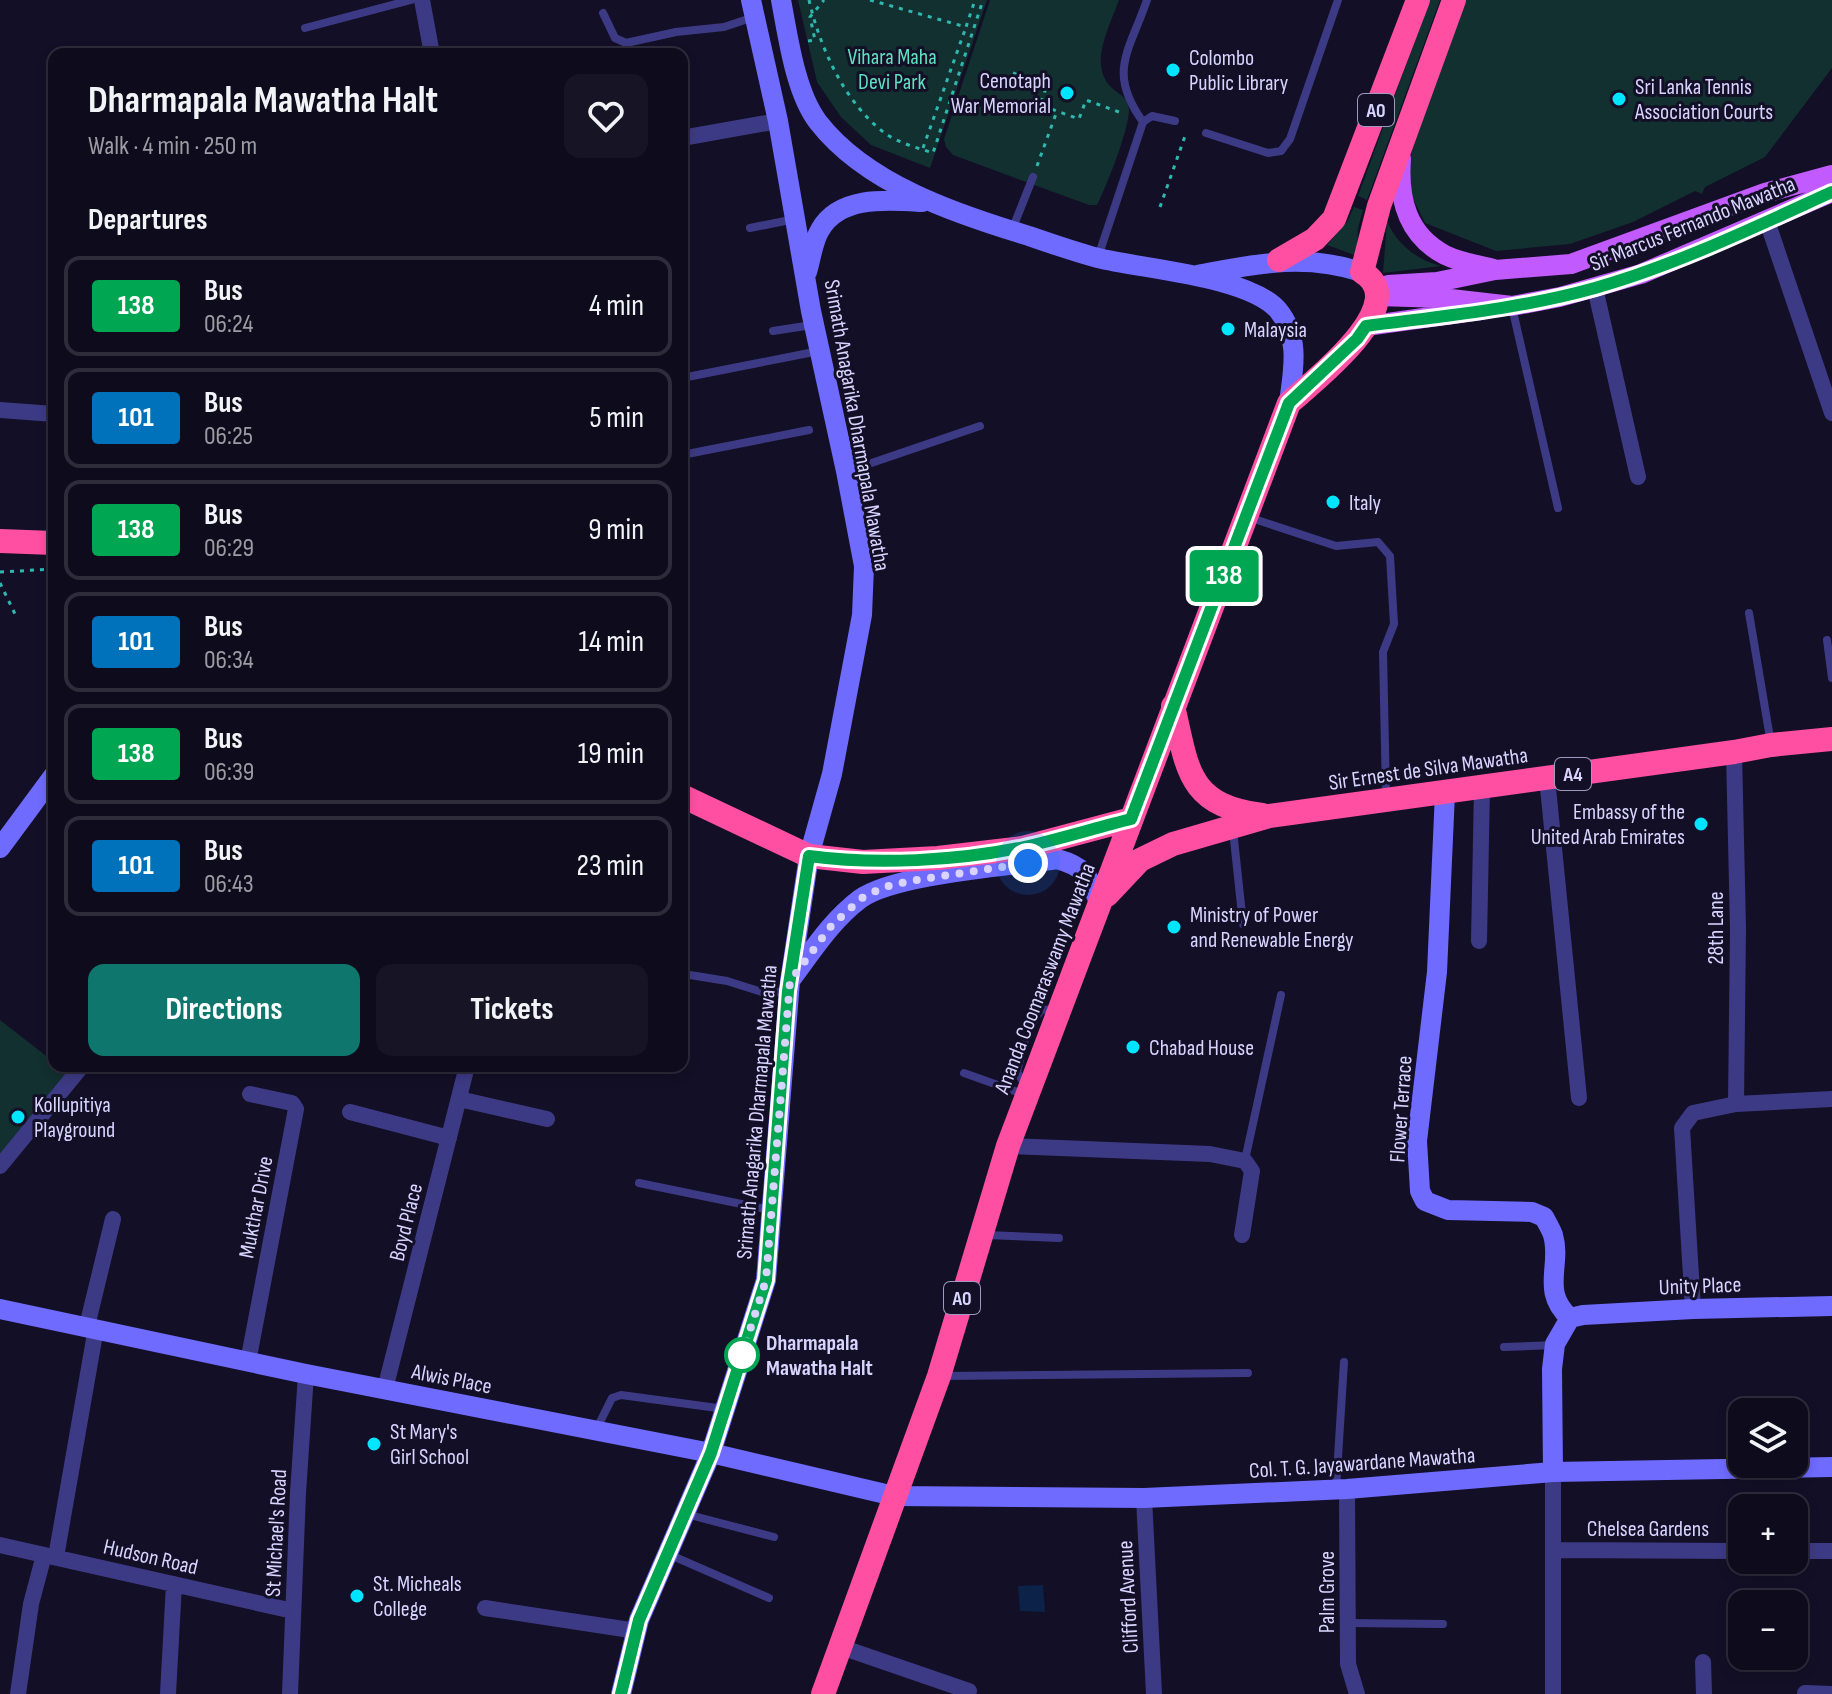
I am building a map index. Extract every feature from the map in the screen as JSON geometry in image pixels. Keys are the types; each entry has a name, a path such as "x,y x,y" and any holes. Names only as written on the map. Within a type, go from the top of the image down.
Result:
{"highway":[{"name":"A0","path":"1279,260 1315,239 1334,219 1418,0"},
{"name":"Ananda Coomaraswamy Mawatha","path":"823,1694 939,1376 1008,1146 1289,403 1357,339 1366,326 1379,206 1454,0"},
{"path":"0,541 48,543"},
{"name":"Sir Ernest de Silva Mawatha","path":"1173,706 1190,777 1210,798 1233,811 1269,816"},
{"name":"Sir Ernest de Silva Mawatha","path":"1099,902 1140,860 1180,841 1269,816 1832,739"},
{"path":"688,799 809,856 863,862 938,858 1022,848 1131,819"}],"main road":[{"path":"781,0 805,98 816,120 846,152 926,202"},
{"name":"Srimath Anagarika Dharmapala Mawatha","path":"621,1694 637,1631 711,1453 766,1280 789,986 809,856 832,774 862,615 864,566 814,324 778,121 753,8"},
{"path":"1403,139 1399,186 1408,219 1417,234 1446,255 1495,270"},
{"name":"Sir Marcus Fernando Mawatha","path":"1372,285 1437,282 1495,270 1571,264 1765,193 1832,175"},
{"name":"Sir Marcus Fernando Mawatha","path":"1192,275 1279,260 1337,264 1372,285 1442,298 1512,306 1595,288 1641,274 1832,192"},
{"path":"806,275 819,230 848,206 881,200 926,202"},
{"name":"Sir Marcus Fernando Mawatha","path":"926,202 1098,258 1192,275 1255,294 1278,310 1294,343 1289,403"},
{"path":"1366,326 1512,306"},
{"path":"0,848 48,783"},
{"name":"Flower Terrace","path":"1445,793 1437,972 1417,1141 1420,1191 1425,1201 1448,1210 1532,1212 1544,1217 1554,1236 1553,1295 1570,1318"},
{"path":"789,986 832,925 862,898 884,887 1057,859 1080,866 1099,902"},
{"name":"Unity Place","path":"1570,1318 1693,1309 1832,1306"},
{"name":"Alwis Place","path":"0,1309 306,1374 711,1453 894,1496"},
{"path":"1553,1472 1552,1369 1555,1344 1570,1318"},
{"name":"Col. T. G. Jayawardane Mawatha","path":"894,1496 1144,1498 1342,1489 1553,1472 1832,1467"}],"street":[{"path":"422,0 431,48"},
{"path":"688,137 778,121"},
{"path":"1767,221 1832,413"},
{"path":"1595,288 1638,477"},
{"path":"0,410 48,414"},
{"name":"28th Lane","path":"1734,752 1738,928 1736,1104"},
{"path":"1547,778 1579,1098"},
{"path":"1479,941 1482,788"},
{"path":"0,1166 77,1072"},
{"name":"Boyd Place","path":"385,1389 466,1072"},
{"name":"Mukthar Drive","path":"248,1362 296,1109 292,1103 250,1094"},
{"path":"459,1099 547,1119"},
{"path":"1693,1309 1682,1128 1693,1113 1736,1104 1832,1099"},
{"path":"350,1112 449,1138"},
{"path":"1008,1146 1210,1154 1245,1161 1252,1171 1242,1235"},
{"path":"18,1694 31,1604 50,1556 113,1219"},
{"name":"St Michael's Road","path":"290,1694 306,1374"},
{"path":"1553,1472 1553,1694"},
{"name":"Palm Grove","path":"1342,1489 1348,1664 1357,1694"},
{"name":"Clifford Avenue","path":"1144,1498 1154,1694"},
{"name":"Hudson Road","path":"0,1545 293,1611"},
{"name":"Chelsea Gardens","path":"1554,1550 1728,1551"},
{"path":"1808,1551 1832,1551"},
{"path":"168,1694 174,1584"},
{"path":"485,1608 637,1631"},
{"path":"841,1647 969,1691"},
{"path":"1703,1662 1704,1694"},
{"path":"1805,1693 1832,1694"}],"lane":[{"path":"305,28 411,0"},
{"path":"1143,122 1123,88 1122,68 1147,0"},
{"path":"1206,133 1268,153 1281,151 1290,139 1338,0"},
{"path":"603,13 615,38 626,43 676,32 724,27 753,8"},
{"path":"1098,258 1143,122 1152,116 1175,121"},
{"path":"1012,231 1033,177"},
{"path":"750,228 796,219"},
{"path":"1512,306 1558,508"},
{"path":"773,331 814,324"},
{"path":"688,377 820,351"},
{"path":"846,471 980,426"},
{"path":"688,454 809,430"},
{"path":"1247,517 1336,546 1378,542 1390,556 1394,624 1383,652 1386,800"},
{"path":"1749,613 1771,745"},
{"path":"1827,640 1832,678"},
{"path":"1233,826 1243,924"},
{"path":"690,975 727,981 765,993 789,986"},
{"path":"1245,1161 1281,995"},
{"path":"964,1073 1029,1090"},
{"path":"639,1183 772,1210"},
{"path":"981,1235 1059,1238"},
{"path":"1504,1347 1555,1344"},
{"path":"1342,1489 1344,1362"},
{"path":"939,1376 1248,1373"},
{"path":"596,1431 612,1398 621,1395 725,1409"},
{"path":"685,1513 774,1537"},
{"path":"668,1554 769,1598"},
{"path":"1348,1623 1443,1624"}],"path":[{"path":"809,0 815,27 833,67 860,110 888,135 933,153 983,0"},
{"path":"790,45 815,40 810,17 824,0"},
{"path":"870,0 966,27"},
{"path":"889,6 891,0"},
{"path":"923,149 975,0"},
{"path":"1013,73 1047,85 1040,105 1079,119 1086,100 1119,112"},
{"path":"1033,177 1057,111"},
{"path":"1160,207 1185,136"},
{"path":"0,572 48,569"},
{"path":"0,583 15,614"}],"green space":[{"name":"Vihara Maha Devi Park","path":"798,0 987,0 930,168 871,145 841,117 817,82"},
{"path":"990,0 1119,0 1106,33 1101,67 1104,78 1125,99 1129,111 1121,145 1097,205 1089,205 953,155 946,147 944,139"},
{"path":"1430,0 1440,0 1367,200 1358,196"},
{"name":"Sri Lanka Tennis Association Courts","path":"1464,0 1832,0 1832,68 1765,157 1705,187 1702,194 1695,191 1633,222 1570,244 1496,251 1425,223 1405,182 1417,130"},
{"path":"1354,207 1363,210 1358,228 1357,256 1327,245 1347,222"},
{"path":"1387,222 1409,250 1441,266 1383,273"},
{"name":"Kollupitiya Playground","path":"0,1020 48,1057 48,1072 70,1074 0,1160"}],"water":[{"path":"1043,1585 1045,1612 1020,1611 1018,1586"}],"bus line":[{"name":"138","path":"621,1694 639,1620 711,1453 766,1280 788,991 809,856 863,862 938,858 1022,848 1131,819 1289,403 1357,339 1366,326 1512,306 1595,288 1641,274 1832,192"}],"place":[{"name":"Colombo Public Library","path":"1173,70"},
{"name":"Cenotaph War Memorial","path":"1067,93"},
{"name":"Sri Lanka Tennis Association Courts","path":"1619,99"},
{"name":"Malaysia","path":"1228,329"},
{"name":"Italy","path":"1333,502"},
{"name":"Embassy of the United Arab Emirates","path":"1701,824"},
{"name":"Ministry of Power and Renewable Energy","path":"1174,927"},
{"name":"Chabad House","path":"1133,1047"},
{"name":"Kollupitiya Playground","path":"18,1117"},
{"name":"Dharmapala Mawatha Halt","path":"742,1355"},
{"name":"St Mary's Girl School","path":"374,1444"},
{"name":"St. Micheals College","path":"357,1596"}],"route":[{"path":"742,1355 766,1280 790,981 832,925 862,898 884,887 1028,863"}]}
